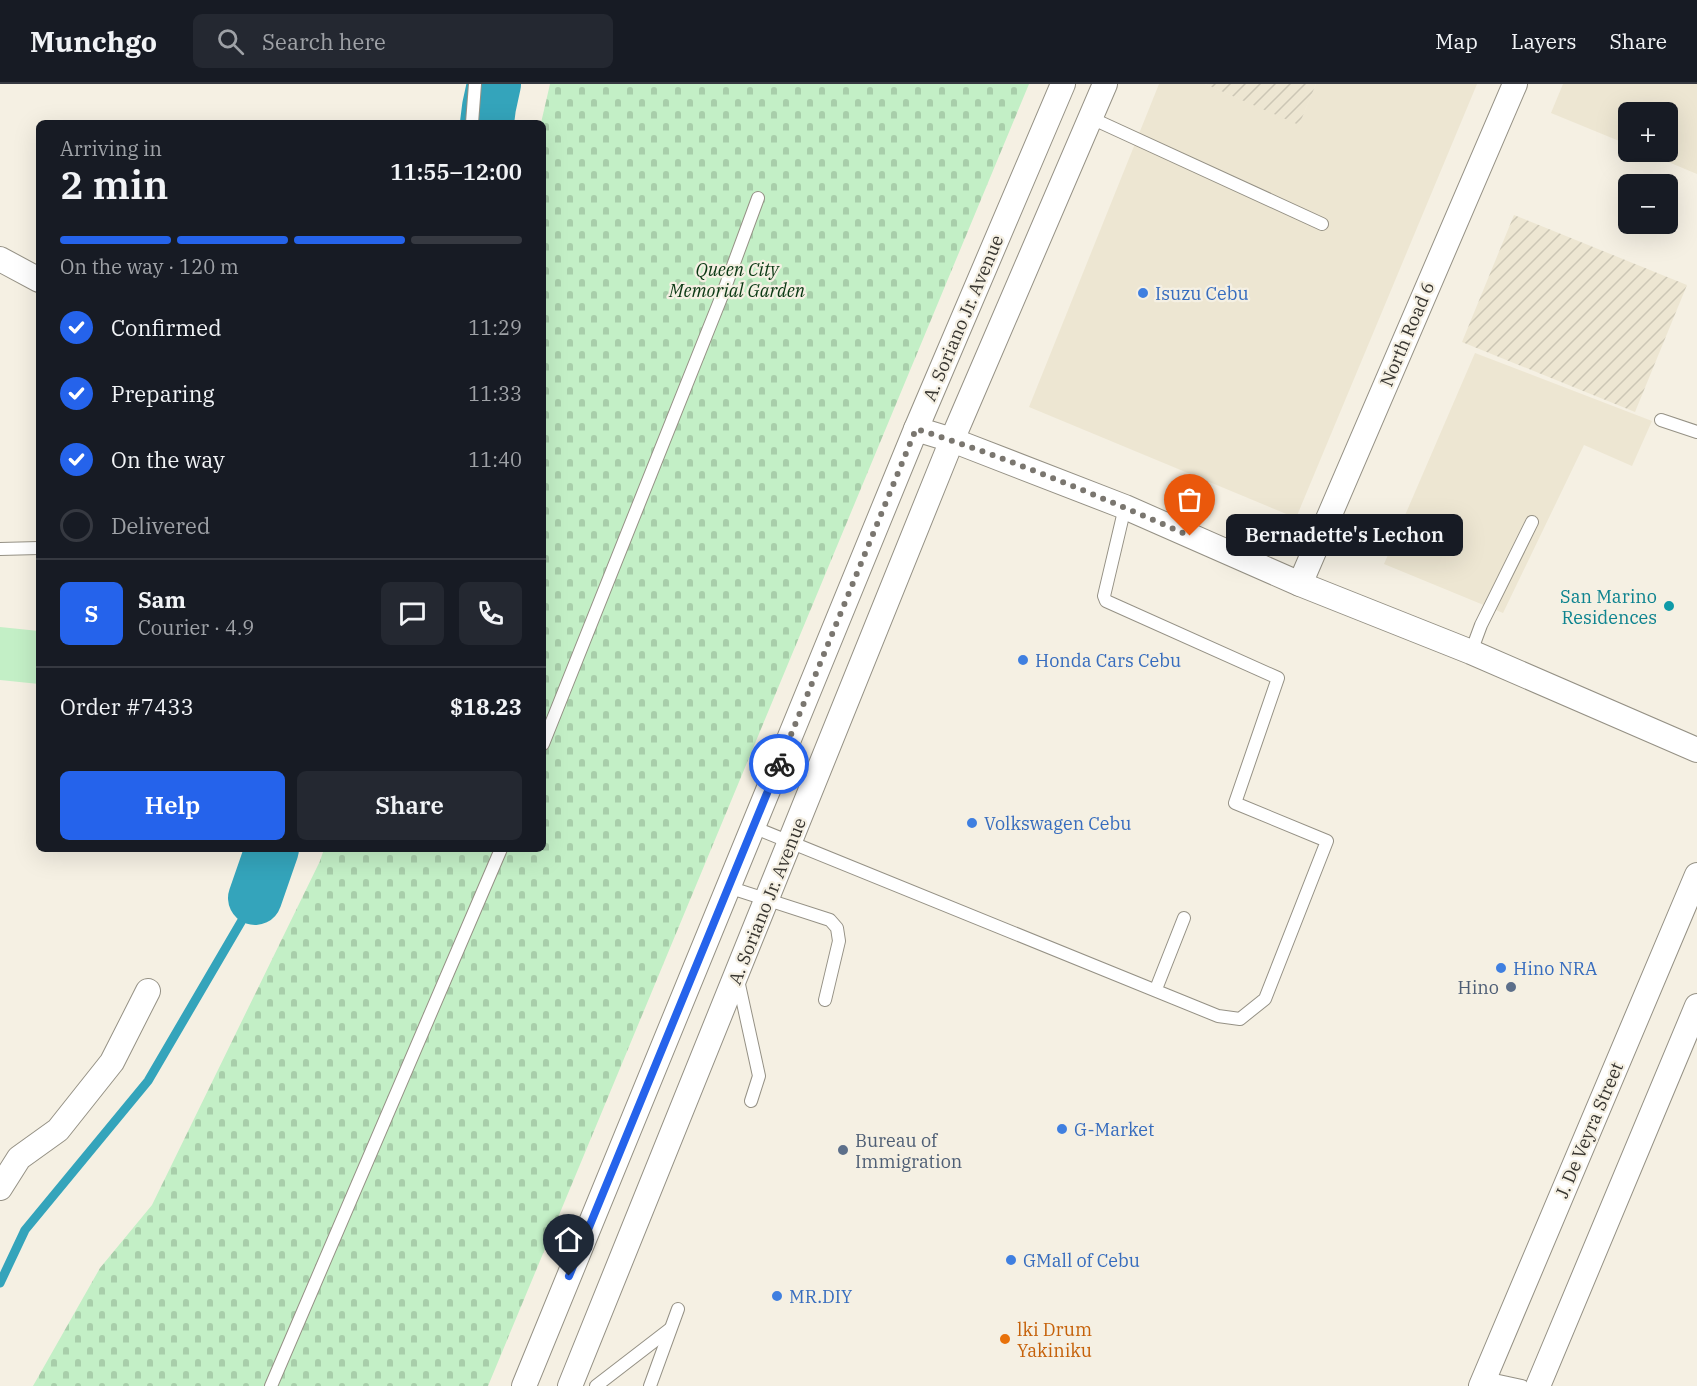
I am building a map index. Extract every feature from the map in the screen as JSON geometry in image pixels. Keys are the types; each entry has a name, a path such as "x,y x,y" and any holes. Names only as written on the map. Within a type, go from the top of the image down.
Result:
{"street":[{"name":"A. Soriano Jr. Avenue","path":"524,1386 916,429 1063,84"},
{"name":"A. Soriano Jr. Avenue","path":"570,1386 952,440 1105,84"},
{"name":"North Road 6","path":"1300,584 1515,84"},
{"path":"0,259 36,277"},
{"path":"916,429 952,440 1125,507 1300,584 1471,652 1697,750"},
{"name":"J. De Veyra Street","path":"1483,1382 1697,874"},
{"path":"0,1188 19,1158 58,1130 112,1062 148,991"},
{"path":"1538,1386 1697,1006"}],"lane":[{"path":"472,120 475,84"},
{"path":"1091,118 1322,224"},
{"path":"546,736 723,293 758,198"},
{"path":"1660,420 1697,432"},
{"path":"753,827 1218,1016 1240,1020 1265,999 1327,841 1234,803 1278,678 1106,601 1104,596 1125,507"},
{"path":"1471,652 1481,625 1532,522"},
{"path":"0,549 36,548"},
{"path":"271,1386 500,852"},
{"path":"728,887 830,920 837,928 839,941 825,1000"},
{"path":"1156,989 1184,918"},
{"path":"737,976 759,1076 750,1101"},
{"path":"650,1386 678,1309"},
{"path":"596,1386 670,1329"},
{"path":"1483,1382 1522,1386"}],"shaded area":[{"path":"1159,84 1205,84 1299,124 1316,84 1477,84 1296,518 1029,407"},
{"path":"1205,84 1316,84 1299,125"},
{"path":"1563,84 1697,84 1697,174 1668,162 1678,162 1678,102 1618,102 1618,140 1551,113"},
{"path":"1514,215 1687,285 1635,412 1462,342"},
{"path":"1475,353 1652,421 1632,466 1584,445 1503,613 1384,564"}],"green space":[{"name":"Queen City Memorial Garden","path":"550,84 1029,84 488,1386 33,1386 100,1268 152,1205 323,852 546,852 546,120 542,120"},
{"path":"0,627 36,631 36,684 0,680"}],"waterway":[{"path":"487,120 494,84"},
{"path":"255,898 271,852"},
{"path":"0,1283 25,1230 148,1081 255,898"}],"way so far":[{"path":"779,764 916,429 952,440 1125,507 1190,536"}],"place":[{"name":"Isuzu Cebu","path":"1143,293"},
{"name":"Bernadette's Lechon","path":"1190,536"},
{"name":"San Marino Residences","path":"1669,606"},
{"name":"Honda Cars Cebu","path":"1023,660"},
{"name":"Volkswagen Cebu","path":"972,823"},
{"name":"Hino NRA","path":"1501,968"},
{"name":"Hino","path":"1511,987"},
{"name":"G-Market","path":"1062,1129"},
{"name":"Bureau of Immigration","path":"843,1150"},
{"name":"GMall of Cebu","path":"1011,1260"},
{"name":"MR.DIY","path":"777,1296"},
{"name":"lki Drum Yakiniku","path":"1005,1339"}],"route":[{"path":"569,1276 779,764"}]}
